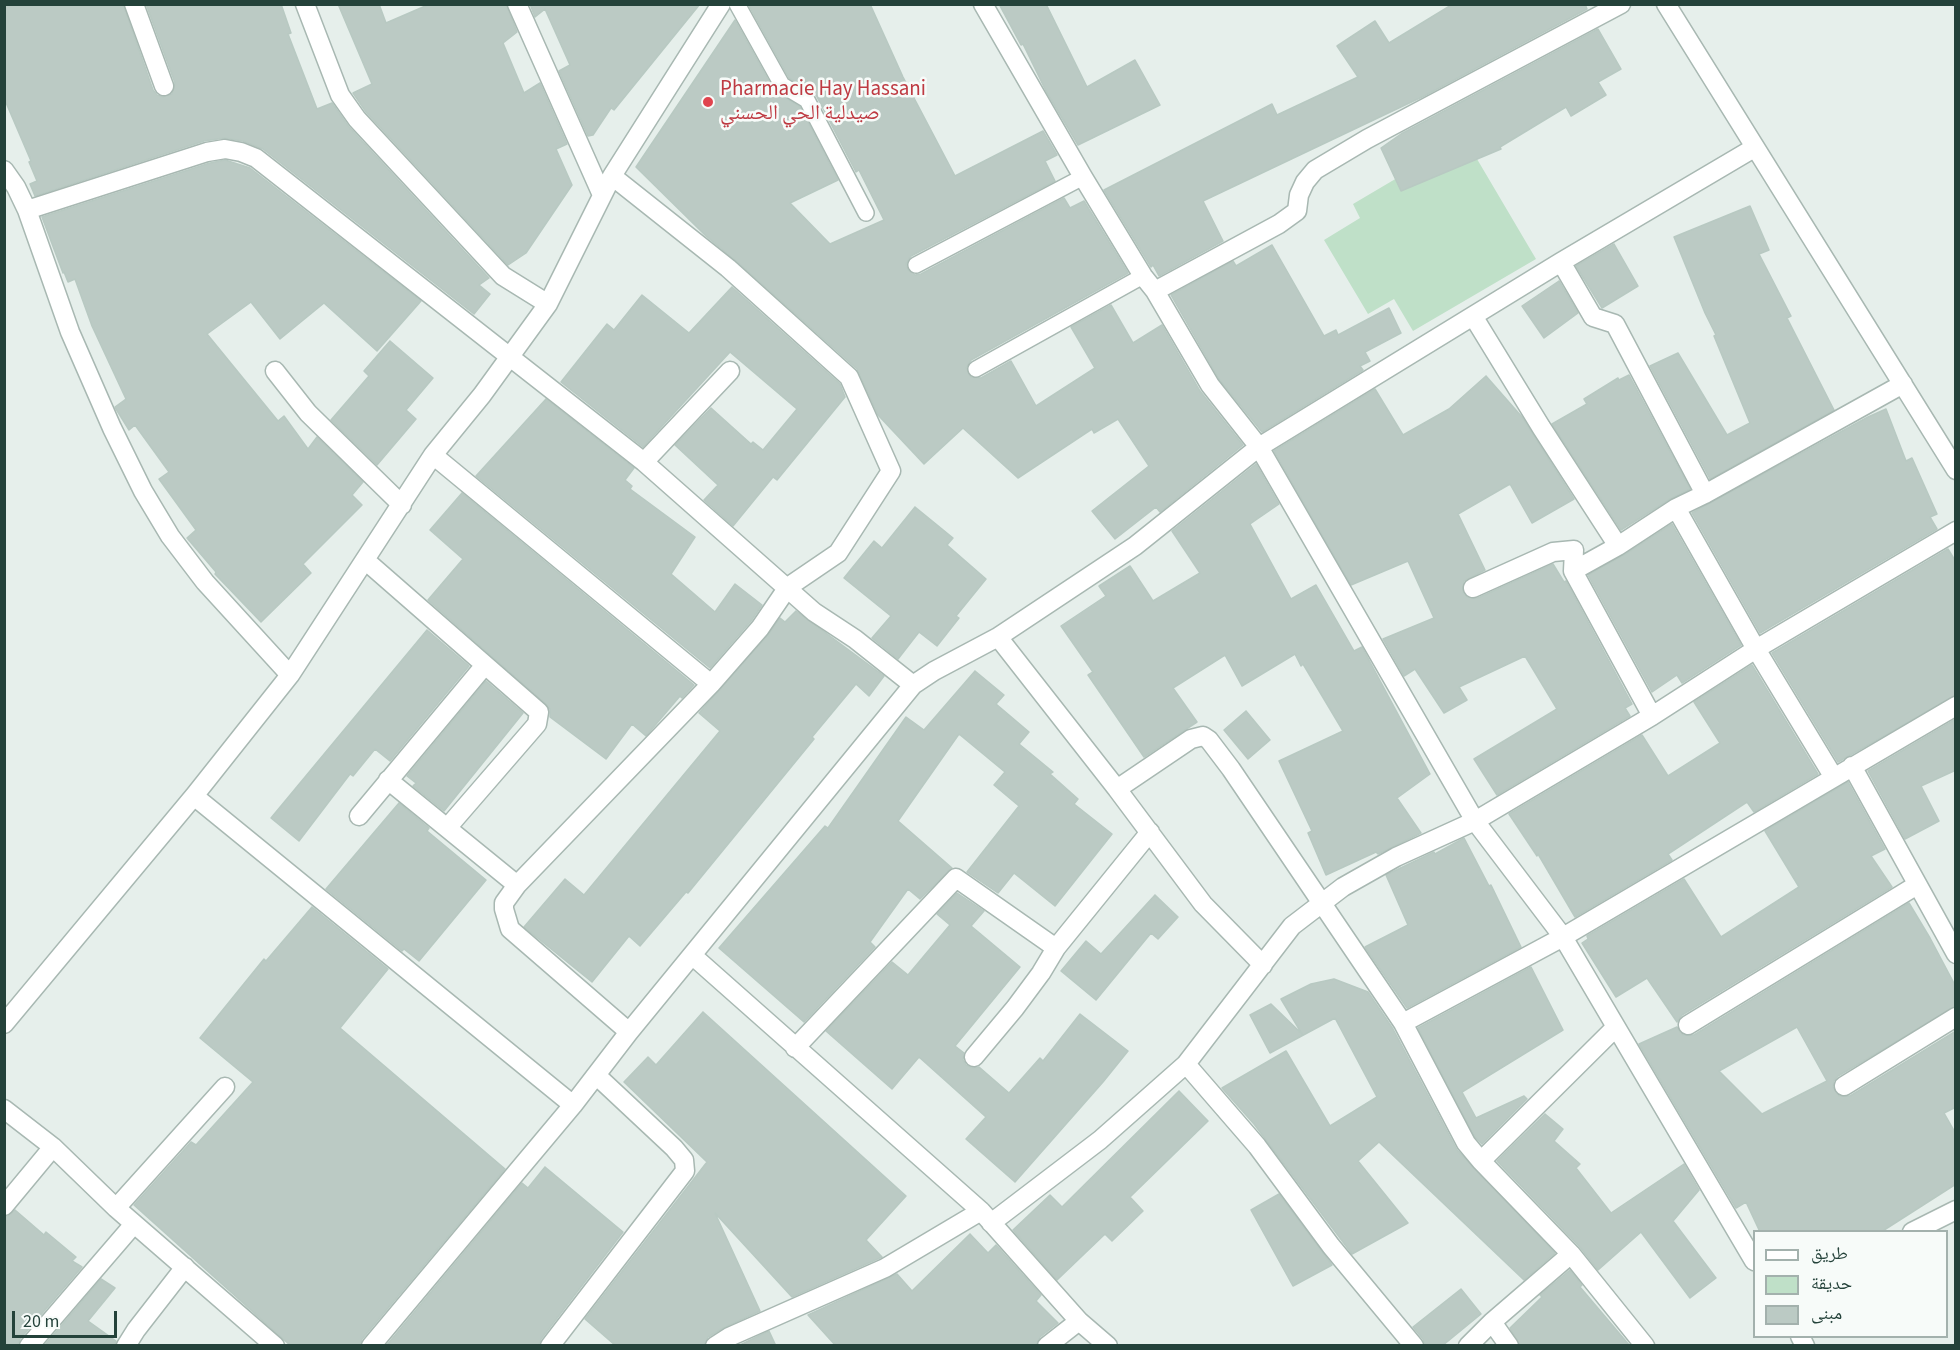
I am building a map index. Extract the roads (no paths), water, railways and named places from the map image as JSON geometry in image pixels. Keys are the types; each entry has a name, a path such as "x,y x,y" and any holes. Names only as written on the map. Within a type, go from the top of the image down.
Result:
{"street":[{"path":"134,4 164,86"},
{"path":"305,4 340,95 357,119 503,276 548,304"},
{"path":"517,4 602,195"},
{"path":"4,1024 194,796 290,675 433,455 511,357 548,304 612,176 721,4"},
{"path":"983,4 1083,177 1143,276 1155,291 1210,385 1259,447 1475,821 1563,937 1753,1258"},
{"path":"1155,291 1279,224 1297,211 1299,195 1305,182 1315,170 1367,139 1621,4"},
{"path":"1666,4 1956,470"},
{"path":"371,1346 573,1105 629,1032 913,685 934,671 998,637 1135,546 1259,447 1561,262 1754,148"},
{"path":"27,210 207,152 225,149 256,158 644,462 814,612 855,639 913,685"},
{"path":"4,170 10,190 27,210 70,332 112,428 143,491 170,536 205,582 290,675"},
{"path":"612,176 728,268 849,376 891,471 838,554 788,587 760,628 711,684 517,885 504,903 510,929 629,1032"},
{"path":"1561,262 1593,316 1615,324 1705,494"},
{"path":"1473,316 1541,428 1618,546"},
{"path":"275,371 308,413 402,505"},
{"path":"644,462 730,371"},
{"path":"1573,571 1618,546 1676,508 1903,384"},
{"path":"433,455 711,684"},
{"path":"1676,508 1756,649 1833,776"},
{"path":"715,1346 729,1337 885,1268 986,1217 1100,1140 1186,1064 1292,926 1343,887 1396,857 1475,821 1652,716 1756,649 1956,531"},
{"path":"1473,588 1553,552 1574,550 1573,571 1652,716"},
{"path":"365,560 539,712 537,724 447,828"},
{"path":"998,637 1117,789 1203,904 1263,965"},
{"path":"359,816 485,665"},
{"path":"1403,1023 1563,937 1833,776 1956,706"},
{"path":"1117,789 1191,739 1203,736 1209,740 1403,1023 1466,1143 1571,1254 1645,1346"},
{"path":"1852,766 1956,954"},
{"path":"388,780 517,885"},
{"path":"194,796 573,1105"},
{"path":"974,1057 1015,1008 1056,948 1150,832"},
{"path":"795,1048 956,878 1056,948"},
{"path":"1688,1025 1917,885"},
{"path":"693,956 986,1217 1079,1321 1108,1346"},
{"path":"1844,1086 1956,1017"},
{"path":"1481,1161 1616,1028"},
{"path":"1186,1064 1257,1146 1331,1246 1414,1346"},
{"path":"550,1346 685,1172 684,1160 674,1148 596,1076"},
{"path":"116,1208 225,1087"},
{"path":"4,1109 53,1147 116,1208 275,1346"},
{"path":"4,1206 53,1147"},
{"path":"1916,1230 1956,1210"},
{"path":"30,1346 134,1224"},
{"path":"1468,1346 1492,1322 1571,1254"},
{"path":"126,1346 185,1267"},
{"path":"1047,1346 1079,1321"},
{"path":"1492,1322 1509,1346"}],"lane":[{"path":"737,4 782,85 807,100 866,213"},
{"path":"916,264 1083,177"},
{"path":"975,369 1143,276"}],"place":[{"name":"Pharmacie Hay Hassani صيدلية الحي الحسني","path":"708,102"}]}
